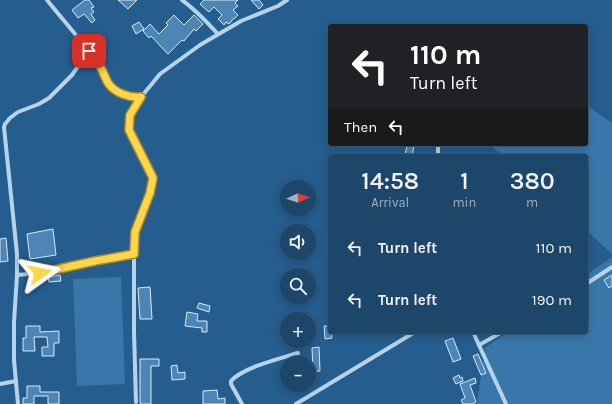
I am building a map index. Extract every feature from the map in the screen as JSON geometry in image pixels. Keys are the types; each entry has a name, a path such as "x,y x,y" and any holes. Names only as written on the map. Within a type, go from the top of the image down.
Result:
{"street":[{"path":"47,0 89,51 100,66 109,84 113,88 133,98 141,97"},
{"path":"182,0 204,19 218,34"},
{"path":"136,402 134,331 135,232 150,193 153,178 129,130 130,115 141,97 160,74 218,34 246,18 278,6 288,0"},
{"path":"18,404 14,360 14,322 18,275 16,241 4,127 10,118 18,112 39,104 49,98 72,75 89,51"},
{"path":"18,275 40,273 134,254"},
{"path":"588,283 612,267"},
{"path":"296,404 412,334"},
{"path":"474,334 506,404"},
{"path":"479,345 498,334"},
{"path":"242,404 231,384 234,377 258,366 298,353"},
{"path":"0,384 16,381"}],"shaded area":[{"path":"588,106 612,123 612,254 588,232 588,154 501,154 491,146 588,146"},
{"path":"612,257 612,404 477,404 485,348 505,334 588,334 588,274"},
{"path":"121,277 125,384 77,386 73,279"}],"building":[{"path":"85,0 89,0 94,7 91,8 94,12 91,14 95,20 92,23 84,14 78,18 72,10"},
{"path":"118,0 137,0 128,9"},
{"path":"204,0 238,0 235,3 238,6 233,10 238,15 229,24 226,22 224,25 218,19 222,15 214,7 209,12 200,4"},
{"path":"251,0 259,0 263,5 259,9"},
{"path":"174,15 184,25 194,15 203,24 196,31 194,29 184,41 182,40 168,54 151,36 149,38 143,31 150,24 159,34 168,25 166,23"},
{"path":"139,22 144,29 136,34 132,26"},
{"path":"407,146 414,146 412,154 405,154"},
{"path":"53,229 56,255 30,259 27,234"},
{"path":"6,238 8,261 0,262 0,239"},
{"path":"60,275 61,281 49,282 48,277"},
{"path":"612,275 612,286 609,288 604,280"},
{"path":"150,287 152,319 140,319 138,288"},
{"path":"199,303 210,306 209,312 197,308"},
{"path":"187,312 198,314 197,321 207,321 207,332 202,332 202,328 185,326"},
{"path":"26,326 40,326 40,332 59,331 59,343 54,343 54,356 42,356 42,347 48,347 47,337 34,337 35,351 23,351 23,338 26,338"},
{"path":"324,326 328,326 328,334 331,334 332,338 325,339"},
{"path":"453,338 461,359 453,362 445,341"},
{"path":"319,347 320,371 316,371 316,356 312,356 312,348"},
{"path":"478,354 486,373 481,375 473,356"},
{"path":"140,359 159,359 159,366 151,366 151,404 140,403"},
{"path":"177,365 178,373 185,372 185,379 172,380 171,366"},
{"path":"459,375 460,378 462,377 463,381 456,384 453,378"},
{"path":"475,378 476,383 470,385 476,402 472,404 463,404 461,400 465,398 460,384"},
{"path":"27,386 40,386 40,392 59,392 59,404 48,404 48,396 34,396 34,404 23,404 23,398 27,398"},
{"path":"217,390 218,399 225,398 225,404 203,404 203,391"}],"route":[{"path":"40,273 134,254 135,232 150,193 153,178 129,130 130,115 141,97 133,98 118,92 113,88 89,51"}]}
